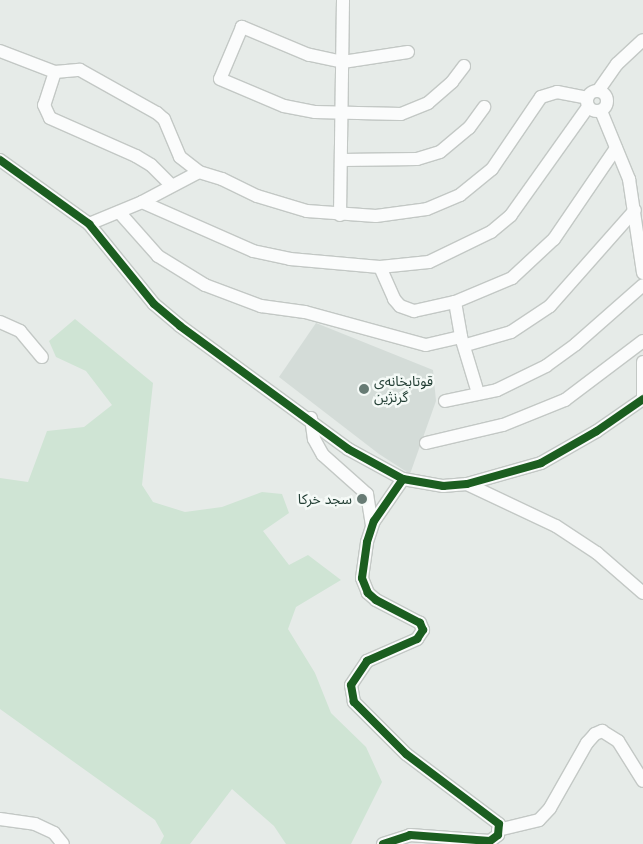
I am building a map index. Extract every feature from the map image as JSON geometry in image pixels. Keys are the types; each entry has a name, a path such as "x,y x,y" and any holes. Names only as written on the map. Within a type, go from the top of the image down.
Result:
{"street":[{"path":"340,215 344,0"},
{"path":"408,52 343,62 309,55 242,27 220,79 284,106 315,112 401,114 428,103 452,82 464,66"},
{"path":"142,202 253,251 290,259 380,268 429,262 491,232 531,191 591,98 617,64 643,40"},
{"path":"0,51 55,72 80,70 157,113 164,119 180,157 199,172 282,204 340,215 409,213 445,203 492,169 541,97 557,92 607,99 601,111"},
{"path":"55,72 44,105 50,118 136,156 150,164 171,185"},
{"path":"591,98 601,111 629,179 643,273"},
{"path":"342,160 417,160 440,152 469,128 484,107"},
{"path":"380,268 388,289 400,306 414,311 431,310 455,302 512,278 554,239 616,148"},
{"path":"0,160 89,224 154,304 311,418 348,449 403,479 443,486 468,484 541,463 597,431 643,399 643,362"},
{"path":"89,224 142,202 171,185 199,172"},
{"path":"120,212 158,256 205,286 252,303 305,312 426,345 464,341 511,332 543,312 635,210"},
{"path":"446,401 497,390 546,366 576,344 643,285"},
{"path":"455,302 478,393"},
{"path":"0,322 20,331 42,357"},
{"path":"426,443 503,425 565,400 643,341"},
{"path":"311,418 314,439 323,455 367,494 372,529"},
{"path":"383,844 410,835 490,841 498,835 499,824 406,754 354,702 351,685 367,661 418,639 423,630 420,623 376,600 368,593 363,570 372,529 403,479"},
{"path":"468,484 556,526 597,553 643,593"},
{"path":"498,830 539,820 550,808 587,744 595,734 602,731 618,741 643,781"},
{"path":"0,819 35,824 54,833 63,844"}],"shaded area":[{"name":"قوتابخانەی گرنژین","path":"316,323 433,370 436,401 410,474 379,454 279,377"}],"green space":[{"path":"75,319 153,383 142,485 153,502 185,512 222,507 262,492 282,494 289,513 263,531 289,565 308,555 341,580 296,607 288,629 315,673 331,713 366,747 382,782 351,844 286,844 274,826 232,789 190,844 160,844 164,836 155,820 0,709 0,478 28,482 47,431 84,427 112,405 86,371 56,357 49,341"}],"cycle path":[{"path":"0,160 89,224 154,304 180,326 348,449 403,479 443,486 467,484 541,463 597,431 643,399"},
{"path":"383,844 410,835 490,841 498,835 499,824 406,754 354,702 351,685 367,661 417,639 423,630 420,623 376,600 368,593 362,578 367,542 374,521 403,479"}],"place":[{"name":"قوتابخانەی گرنژین","path":"364,389"},
{"name":"سجد خركا","path":"362,499"}]}
